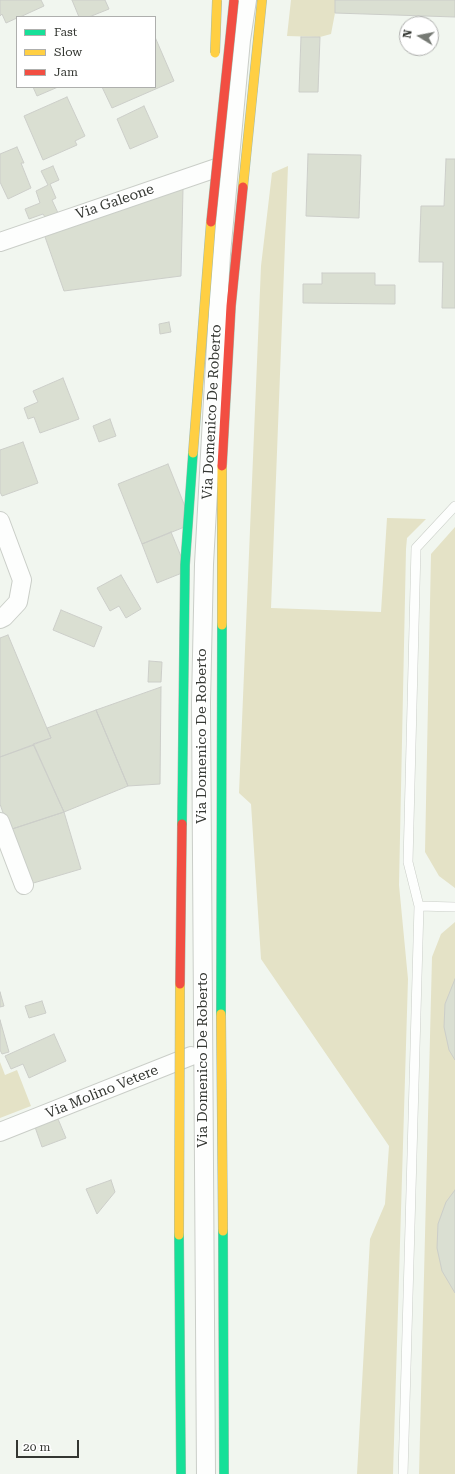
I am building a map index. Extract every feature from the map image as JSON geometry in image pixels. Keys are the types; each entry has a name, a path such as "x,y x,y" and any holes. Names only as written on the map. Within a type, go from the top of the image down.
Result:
{"highway":[{"path":"215,62 217,0"},
{"path":"182,1474 178,1171 185,565 211,216 234,0"},
{"path":"224,1474 221,955 222,471 231,306 262,0"},
{"path":"211,216 214,108"}],"street":[{"name":"Via Domenico De Roberto","path":"206,1474 201,702 204,564 221,254 247,0"},
{"name":"Via Galeone","path":"0,242 230,163"},
{"path":"0,521 22,580 18,602 4,617 0,619"},
{"path":"0,822 24,885"},
{"name":"Via Molino Vetere","path":"0,1132 203,1051"}],"lane":[{"path":"403,1474 419,906 408,862 416,548 455,506"},
{"path":"419,906 455,907"}],"shaded area":[{"path":"291,0 336,0 331,34 320,37 287,36"},
{"path":"288,166 271,608 381,612 387,518 426,519 407,538 406,549 399,885 408,979 393,1474 357,1474 370,1239 385,1204 389,1146 261,959 251,804 239,793 261,266 272,173"},
{"path":"455,527 455,888 439,876 425,852 431,554"},
{"path":"455,922 455,1474 419,1474 432,957 441,934"},
{"path":"0,1062 5,1075 17,1070 31,1106 0,1118"}],"building":[{"path":"0,0 41,0 44,6 22,16 16,16 16,18 6,23 2,14 0,16"},
{"path":"72,0 105,0 109,9 92,16 79,16"},
{"path":"335,0 455,0 455,17 335,13"},
{"path":"301,37 320,37 318,92 299,92"},
{"path":"156,39 174,81 112,108 102,88 156,88"},
{"path":"33,88 56,88 37,96"},
{"path":"67,97 85,136 75,141 77,145 43,160 24,116"},
{"path":"144,106 158,137 130,149 117,119"},
{"path":"17,147 24,163 21,163 31,188 8,199 0,182 0,154"},
{"path":"308,154 361,155 359,218 306,216"},
{"path":"446,159 455,159 455,308 442,308 443,262 419,262 421,206 444,206"},
{"path":"53,166 59,180 50,184 56,198 52,200 58,213 45,217 43,214 29,219 25,209 40,203 36,191 48,185 41,171"},
{"path":"183,189 181,276 64,291 44,234"},
{"path":"322,273 375,273 375,285 395,285 395,304 303,303 303,284 322,284"},
{"path":"169,322 171,332 160,334 159,324"},
{"path":"63,378 79,419 40,433 34,417 28,419 24,408 38,402 33,391"},
{"path":"110,419 116,436 99,442 93,426"},
{"path":"23,442 38,483 2,496 0,492 0,450"},
{"path":"168,464 192,524 142,544 118,484"},
{"path":"171,532 187,571 157,583 142,544"},
{"path":"121,575 141,609 126,618 119,606 110,611 97,588"},
{"path":"61,610 102,627 94,647 53,630"},
{"path":"8,635 51,738 0,757 0,638"},
{"path":"149,661 162,662 161,682 148,682"},
{"path":"161,687 160,784 128,786 96,710"},
{"path":"96,710 128,786 64,812 33,744 51,738 47,728"},
{"path":"34,745 64,812 9,830 0,804 0,757"},
{"path":"64,812 81,869 30,884 9,830"},
{"path":"455,979 455,1060 449,1050 444,1027 445,1004"},
{"path":"0,992 4,1006 0,1007"},
{"path":"42,1001 46,1013 29,1018 25,1006"},
{"path":"0,1020 9,1052 2,1054 0,1050"},
{"path":"54,1034 66,1061 29,1078 23,1064 11,1069 5,1056"},
{"path":"58,1119 66,1138 42,1147 35,1127"},
{"path":"111,1180 115,1192 97,1214 86,1189"},
{"path":"455,1190 455,1293 442,1271 437,1248 438,1224 446,1202"}],"traffic: fast":[{"path":"182,824 185,565 193,453"},
{"path":"221,1014 222,625"},
{"path":"223,1231 224,1474"},
{"path":"179,1235 181,1474"}],"traffic: slow":[{"path":"215,53 217,0"},
{"path":"243,187 262,0"},
{"path":"193,453 211,222"},
{"path":"222,466 222,625"},
{"path":"179,1235 180,984"},
{"path":"221,1014 223,1231"}],"traffic: jam":[{"path":"211,222 234,0"},
{"path":"222,466 231,306 243,187"},
{"path":"180,984 182,824"}]}
